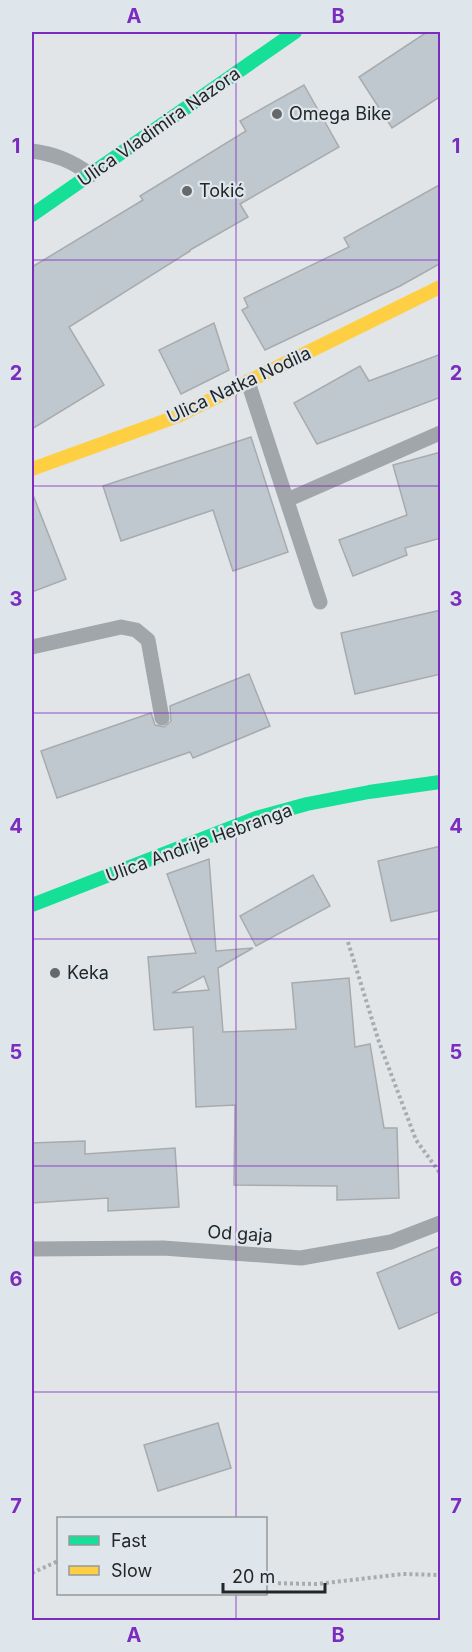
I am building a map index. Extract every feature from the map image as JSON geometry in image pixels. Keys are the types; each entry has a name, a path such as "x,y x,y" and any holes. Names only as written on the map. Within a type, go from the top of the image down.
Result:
{"street":[{"name":"Ulica Vladimira Nazora","path":"32,215 291,34"},
{"name":"Ulica Natka Nodila","path":"32,469 178,416 441,288"},
{"name":"Ulica Andrije Hebranga","path":"32,905 256,818 306,804 441,782"}],"lane":[{"path":"32,151 51,154 73,162 91,175"},
{"path":"248,382 320,602"},
{"path":"286,500 441,433"},
{"path":"32,647 121,627 136,630 148,640 162,718"},
{"name":"Od gaja","path":"32,1249 163,1248 301,1258 391,1242 441,1223"}],"path":[{"path":"348,942 379,1042 416,1140 441,1173"},
{"path":"32,1573 57,1561"},
{"path":"267,1583 317,1584 402,1574 441,1575"}],"building":[{"path":"427,32 441,32 441,96 392,128 359,77"},
{"path":"304,85 339,147 240,204 248,217 190,250 69,327 104,385 32,429 32,267 143,200 140,196 246,131 240,121"},
{"path":"441,184 441,263 400,286 265,350 242,310 248,307 244,298 349,247 344,238"},
{"path":"214,323 229,370 181,394 159,350"},
{"path":"441,354 441,397 317,444 294,403 360,366 369,381"},
{"path":"251,437 288,552 233,571 213,510 121,541 103,486"},
{"path":"441,452 441,538 405,548 407,555 353,576 339,540 407,515 393,465"},
{"path":"32,495 66,579 32,592"},
{"path":"441,610 441,674 355,694 341,633"},
{"path":"249,674 270,726 193,758 190,752 57,798 41,751 151,713 155,725 164,727 171,721 170,706"},
{"path":"441,846 441,910 391,921 378,861"},
{"path":"209,859 216,951 253,948 218,968 223,1032 296,1029 292,983 349,978 355,1047 370,1044 384,1128 397,1128 399,1198 337,1200 337,1186 234,1185 235,1105 196,1107 193,1027 154,1030 148,957 196,953 167,874","holes":["204,976 209,990 172,993"]},
{"path":"313,875 330,906 256,946 240,916"},
{"path":"85,1141 85,1154 175,1148 179,1207 108,1211 108,1198 32,1203 32,1143"},
{"path":"441,1246 441,1311 399,1329 377,1273"},
{"path":"218,1423 231,1468 158,1491 144,1445"}],"traffic: fast":[{"path":"32,215 295,32"},
{"path":"32,905 256,818 307,804 440,782"}],"traffic: slow":[{"path":"32,469 178,416 440,287"}],"place":[{"name":"Omega Bike","path":"277,114"},
{"name":"Tokić","path":"187,191"},
{"name":"Keka","path":"55,973"}]}
